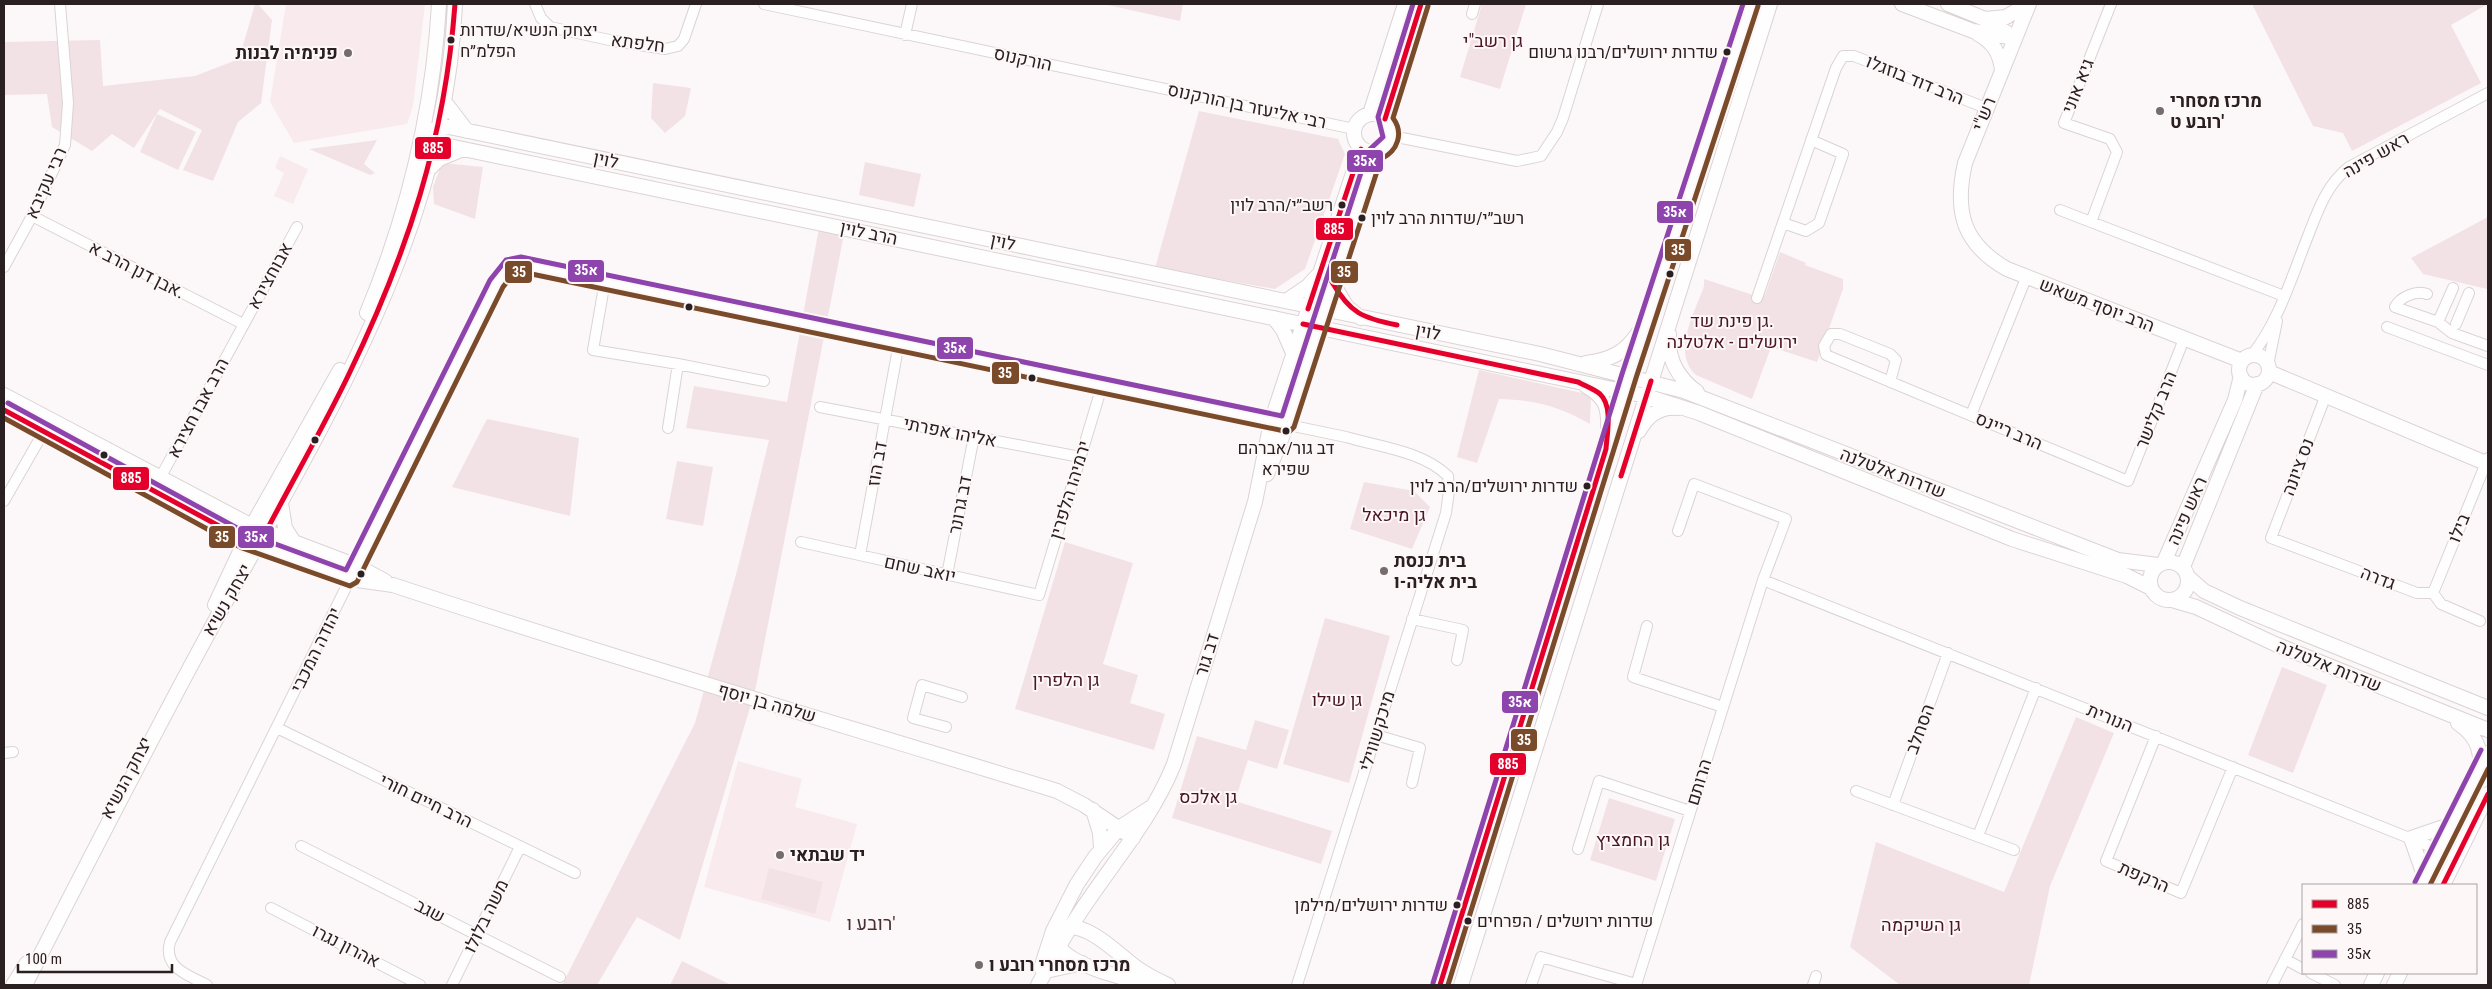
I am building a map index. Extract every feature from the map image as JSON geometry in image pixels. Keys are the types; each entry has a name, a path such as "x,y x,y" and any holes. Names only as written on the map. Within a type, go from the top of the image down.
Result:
{"main road":[{"path":"252,526 353,346 394,242 424,131 433,80 439,4"},
{"name":"יצחק נשיא","path":"233,568 251,544 265,533 358,354 384,296 429,169 440,127 454,32 454,4"},
{"path":"1370,114 1405,4"},
{"path":"1385,119 1421,4"},
{"path":"1440,985 1624,391 1751,4"},
{"path":"1461,985 1770,4"},
{"path":"1902,4 1973,31 1986,38 2000,57 2002,71"},
{"path":"1948,4 1986,19 2015,38"},
{"path":"1986,19 2006,17 2028,4"},
{"name":"רש\"י","path":"1966,229 1960,201 1961,181 1965,163 2028,4"},
{"path":"1973,31 2015,38"},
{"path":"444,101 467,131"},
{"path":"1370,114 1385,119 1389,124 1392,136 1386,147 1368,151 1355,140 1354,129 1360,119 1370,114"},
{"name":"לוין","path":"424,131 440,127 467,131 1286,301 1629,376"},
{"path":"424,131 436,143"},
{"name":"הרב לוין","path":"436,143 1578,382"},
{"path":"429,169 439,160 463,149"},
{"name":"דב גור","path":"1255,502 1271,422 1308,307 1368,151"},
{"name":"דב גור","path":"1037,985 1071,925 1133,838 1153,806 1174,764 1255,502 1287,425 1318,328 1368,151"},
{"name":"הרב יוסף משאש","path":"1966,229 1977,247 1988,258 2026,278 2184,339 2247,358 2264,358 2269,369 2326,395 2488,461"},
{"path":"1286,301 1308,286 1321,272"},
{"path":"1332,282 1347,307 1361,318"},
{"path":"1274,318 1283,330 1294,355"},
{"path":"1580,364 1612,358 1630,345 1647,320"},
{"path":"1670,320 1668,343 1675,368 1689,386 1708,400"},
{"path":"2247,358 2240,369 2241,376 2246,382 2257,384 2265,381 2269,369"},
{"name":"שדרות אלטלנה","path":"1629,376 1651,381 1708,400 2118,560 2161,564"},
{"name":"ראש פינה","path":"2161,564 2235,400 2241,376"},
{"path":"1578,382 1599,393 1604,399 1608,417 1606,448"},
{"name":"שדרות אלטלנה","path":"1578,382 1646,396 1684,408 2012,539 2127,576 2151,588"},
{"name":"ראש פינה","path":"2186,572 2257,384"},
{"path":"4,396 46,426 156,485"},
{"path":"1629,449 1643,423 1649,416 1665,408 1684,408"},
{"path":"4,410 46,426"},
{"name":"שלמה בן יוסף","path":"156,485 265,533 357,566 393,585"},
{"name":"שלמה בן יוסף","path":"156,485 218,526 251,544 350,579 393,585 710,686 842,724 1057,791 1093,810 1133,838"},
{"path":"281,502 285,528 295,544"},
{"path":"218,526 230,545 233,568"},
{"name":"יצחק נשיא","path":"25,985 208,633 251,544 252,526"},
{"path":"2174,562 2186,572 2189,583 2183,595 2172,600 2160,598 2151,588 2150,578 2161,564 2174,562"},
{"name":"יצחק הנשיא","path":"13,985 37,949 203,631 233,568"},
{"name":"שדרות אלטלנה","path":"2186,572 2204,591 2240,608 2488,708"},
{"name":"שדרות אלטלנה","path":"2172,600 2202,609 2275,644 2488,730"},
{"path":"2443,713 2476,739 2481,767"},
{"path":"2423,882 2488,754"},
{"path":"2444,884 2488,794"},
{"name":"דב גור","path":"1037,985 1052,931 1077,884 1119,828 1153,806"},
{"path":"1093,810 1100,833 1101,850"},
{"path":"2423,882 2421,860 2411,838 2452,824"},
{"path":"1086,905 1094,935"},
{"path":"1071,925 1094,935 1137,967 1166,985 1122,978 1082,963 1059,949 1052,931 1071,925"},
{"path":"1046,970 1082,963"}],"street":[{"name":"רבי עקיבא","path":"4,268 32,216 65,145 68,102 60,4"},
{"name":"חלפתא","path":"535,4 540,18 550,26 614,41 665,49 678,46 684,39 696,4"},
{"path":"764,4 905,34 912,4"},
{"path":"1392,136 1517,161 1541,156 1557,132 1598,4"},
{"name":"גיא אוני","path":"2091,222 2117,152 2110,139 2064,123 2111,4"},
{"name":"הורקנוס","path":"905,34 1140,84"},
{"name":"הרב דוד בוזגלו","path":"1757,298 1836,68 1843,56 1854,56 1986,108"},
{"name":"רבי אליעזר בן הורקנוס","path":"1140,84 1354,129"},
{"name":"ראש פינה","path":"2269,369 2280,307 2319,209 2334,181 2341,173 2488,93"},
{"path":"1783,223 1806,230 1819,223 1843,154 1811,140"},
{"path":"2060,210 2284,296"},
{"name":"אבן דנן הרב א.","path":"32,216 243,324"},
{"name":"אבוחצירא","path":"243,324 297,227"},
{"name":"יהודה המכבי","path":"206,985 179,971 172,964 169,956 170,942 498,283 510,266 522,264 605,281"},
{"path":"1971,415 2026,278"},
{"path":"764,381 592,350 605,281 1287,425"},
{"path":"2438,322 2453,288"},
{"path":"2427,294 2414,293 2398,302 2395,307 2438,322 2488,346"},
{"path":"2446,348 2469,293"},
{"path":"2447,301 2463,307"},
{"name":"ראש פינה","path":"2247,358 2280,307"},
{"name":"הרב אבו חצירא","path":"156,485 243,324"},
{"path":"2387,326 2488,365"},
{"name":"הרב ריינס","path":"1890,382 1896,360 1890,354 1840,334 1830,334 1824,346 1826,355 1890,382 1971,415 2128,481"},
{"name":"הרב קלישר","path":"2128,481 2184,339"},
{"name":"דב הוז","path":"860,556 899,343"},
{"path":"668,428 678,364"},
{"name":"ירמיהו הלפרין","path":"1039,595 1102,386"},
{"name":"נס ציונה","path":"2271,538 2326,395"},
{"name":"אליהו אפרתי","path":"820,407 1080,456"},
{"name":"מיכקשווילי","path":"1287,425 1346,437 1424,459 1438,466 1448,476 1449,491 1446,513 1297,985"},
{"path":"4,501 46,426"},
{"name":"דב גרונר","path":"947,575 974,436"},
{"name":"בילו","path":"2433,594 2488,461"},
{"name":"הרותם","path":"1636,985 1763,580 1786,519 1694,484 1678,532"},
{"name":"גדרה","path":"2271,538 2417,593 2433,594 2441,604 2480,621"},
{"name":"יואב שחם","path":"801,542 1039,595"},
{"name":"הנורית","path":"1763,580 2457,857"},
{"path":"1412,619 1463,630 1457,660"},
{"path":"1647,626 1633,677 1723,707"},
{"name":"הסחלב","path":"1893,805 1948,653"},
{"path":"946,727 913,718 922,685 962,698"},
{"path":"1978,836 2036,688"},
{"name":"הרב חיים חורי","path":"277,728 575,873"},
{"path":"1376,735 1420,748 1412,783"},
{"name":"הרקפת","path":"2156,736 2106,861 2181,893 2233,767"},
{"path":"1578,849 1599,781 1690,812"},
{"path":"1856,791 2014,850"},
{"name":"שגב","path":"301,846 560,976"},
{"name":"משה בלולו","path":"452,985 520,847"},
{"name":"אהרון נגרו","path":"271,908 420,985"},
{"path":"2272,985 2302,926"},
{"path":"1531,985 1541,957 1636,985"},
{"path":"2285,960 2302,968"},
{"path":"2313,974 2335,985"}],"shaded area":[{"name":"פנימיה לבנות","path":"286,4 425,4 413,106 407,124 294,143 270,102"},
{"path":"280,156 308,169 293,204 274,196 284,173 275,168"},
{"name":"יד שבתאי","path":"738,761 802,779 795,807 857,824 830,922 704,887"}],"green space":[{"path":"255,4 258,4 272,20 261,103 238,122 213,181 183,170 202,130 160,109 134,148 112,134 92,151 52,127 47,94 4,95 4,42 100,40 103,86 195,76 239,59"},
{"path":"1103,4 1183,4 1180,21"},
{"name":"גן רשב\"י","path":"1482,4 1526,4 1500,89 1460,77"},
{"path":"2252,4 2488,4 2451,25 2481,83 2352,151 2343,133 2313,126"},
{"path":"653,83 691,88 685,116 665,133 651,118"},
{"path":"1199,111 1338,139 1345,154 1305,269 1275,289 1155,268"},
{"path":"157,114 196,132 178,170 140,152"},
{"path":"377,140 364,164 375,173 370,175 309,149"},
{"path":"865,162 921,174 914,207 859,195"},
{"path":"442,163 483,167 475,219 434,204 433,187"},
{"path":"2488,217 2487,289 2423,274 2411,258"},
{"path":"819,228 844,234 755,691 680,940 637,917 597,985 562,985 695,723 738,567 769,440 686,428 694,386 787,402"},
{"name":"גן פינת שד. ירושלים - אלטלנה","path":"1780,252 1806,263 1805,265 1843,279 1843,289 1817,362 1771,347 1752,399 1696,375 1689,366 1685,355 1687,332 1704,286 1704,279 1753,295 1765,295"},
{"path":"1479,370 1591,395 1590,424 1557,408 1524,401 1499,399 1477,463 1457,457"},
{"path":"487,419 579,438 570,516 452,487"},
{"path":"677,461 713,467 703,526 666,519"},
{"name":"גן מיכאל","path":"1364,482 1414,491 1430,507 1412,549 1350,529"},
{"name":"גן הלפרין","path":"1065,542 1133,563 1103,664 1138,675 1130,703 1165,714 1154,750 1015,709"},
{"name":"גן שילו","path":"1325,618 1390,636 1349,783 1283,764"},
{"path":"2282,667 2327,685 2293,773 2248,755"},
{"name":"גן השיקמה","path":"2076,717 2114,733 2050,886 2029,985 1900,985 1850,947 1876,842 2004,892"},
{"name":"גן אלכס","path":"1255,720 1289,730 1277,769 1248,760 1235,801 1332,831 1321,864 1172,818 1197,736 1246,750"},
{"name":"גן החמציץ","path":"1609,798 1675,819 1656,881 1590,860"},
{"path":"769,868 823,882 815,914 761,899"},
{"path":"682,961 731,985 670,985"}],"transit line":[{"name":"885","path":"258,547 348,376 369,331 405,241 420,195 442,102 450,54 455,4"},
{"name":"35א","path":"8,403 248,534 346,570 490,280 506,260 521,257 1282,416 1368,151 1383,137 1378,117 1413,4"},
{"name":"885","path":"1385,119 1421,4"},
{"name":"35א","path":"1433,983 1622,374 1743,4"},
{"name":"35","path":"4,418 242,548 350,586 357,582 503,287 514,273 522,272 1289,432 1294,427 1381,159 1392,151 1398,141 1398,130 1393,118 1428,6"},
{"name":"35","path":"1448,985 1636,378 1758,6"},
{"name":"885","path":"1308,309 1361,149"},
{"name":"885","path":"1332,282 1345,301 1358,312 1375,320 1397,325"},
{"name":"885","path":"1303,324 1578,382 1600,394 1607,405 1606,449 1440,985"},
{"name":"885","path":"1621,476 1651,381"},
{"name":"885","path":"4,410 258,547"},
{"name":"35א","path":"2415,882 2481,750"},
{"name":"35","path":"2430,884 2488,769"},
{"name":"885","path":"2443,884 2488,794"}],"place":[{"name":"יצחק הנשיא/שדרות הפלמ״ח","path":"451,40"},
{"name":"שדרות ירושלים/רבנו גרשום","path":"1727,52"},
{"name":"פנימיה לבנות","path":"348,53"},
{"name":"מרכז מסחרי רובע ט'","path":"2160,111"},
{"name":"רשב״י/הרב לוין","path":"1342,205"},
{"name":"רשב״י/שדרות הרב לוין","path":"1362,218"},
{"name":"דב גור/אברהם שפירא","path":"1286,431"},
{"name":"שדרות ירושלים/הרב לוין","path":"1587,486"},
{"name":"בית כנסת בית אליה-ו","path":"1384,571"},
{"name":"יד שבתאי","path":"780,855"},
{"name":"שדרות ירושלים/מילמן","path":"1457,905"},
{"name":"שדרות ירושלים / הפרחים","path":"1468,921"},
{"name":"מרכז מסחרי רובע ו","path":"979,965"}],"district":[{"name":"רובע ו'","path":"871,923"}]}
